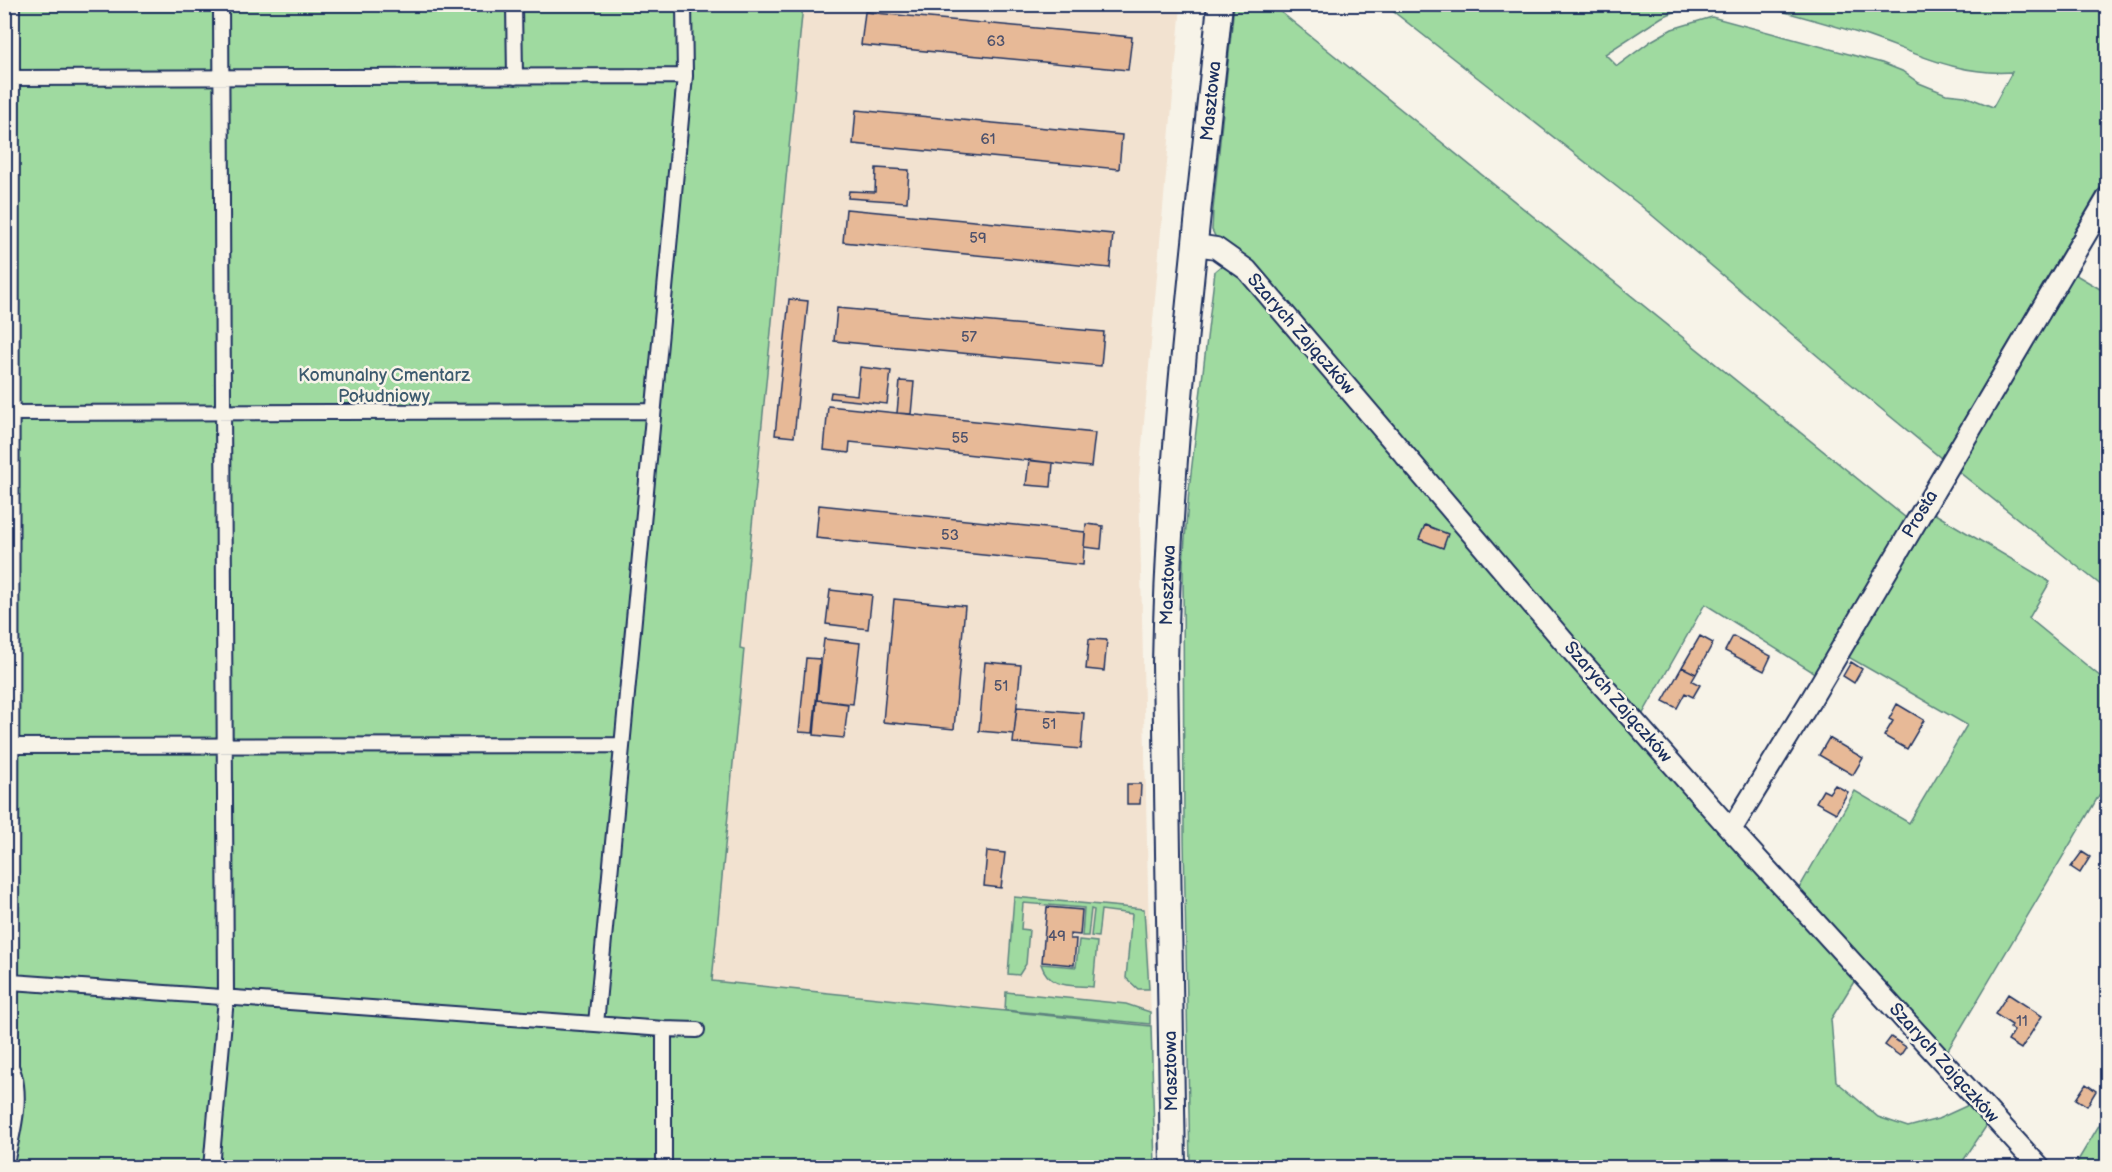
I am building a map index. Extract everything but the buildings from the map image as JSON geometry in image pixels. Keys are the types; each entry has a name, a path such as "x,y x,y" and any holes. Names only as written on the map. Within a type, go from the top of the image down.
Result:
{"street":[{"path":"5,1167 15,1120 16,1089 8,1060 12,982 8,746 8,78 12,4"},
{"path":"211,1167 226,998 221,4"},
{"path":"514,4 516,77"},
{"path":"596,1024 685,76 684,4"},
{"name":"Masztowa","path":"1173,1167 1165,664 1167,587 1174,469 1220,4"},
{"path":"8,78 685,76"},
{"name":"Prosta","path":"1731,830 1818,688 2108,197"},
{"name":"Szarych Zajączków","path":"1196,245 1216,248 1246,270 1578,658 1731,830 2040,1167"},
{"path":"8,412 653,411"},
{"path":"8,746 622,745"},
{"path":"12,982 697,1030"},
{"path":"664,1029 664,1167"}],"shaded area":[{"path":"803,5 1181,5 1139,479 1151,1026 712,981 744,649 740,648"}],"green space":[{"name":"Komunalny Cmentarz Południowy","path":"5,5 803,5 740,648 744,649 712,981 1151,1026 1155,1167 5,1168"},
{"path":"1234,5 1272,5 1906,518 1816,674 1705,604 1641,717 1217,240 1212,230 1213,210"},
{"path":"1385,5 1691,5 1662,17 1605,54 1617,66 1672,29 1712,17 1882,63 1902,71 1919,83 1946,94 1965,96 1993,107 2012,72 1991,72 1953,66 1848,30 1759,5 2107,5 2107,176 1941,458 1640,205"},
{"path":"1221,266 1243,277 1545,633 1855,980 1831,1019 1836,1081 1878,1117 1908,1127 1938,1119 1975,1102 1989,1122 1959,1167 1190,1168 1184,841 1183,563 1189,490 1215,271"},
{"path":"2071,272 2107,293 2107,590 1954,468"},
{"path":"1930,511 2050,582 2029,618 2107,682 2107,795 2101,792 1945,1055 1797,892 1855,791 1909,823 1967,725 1845,655"},
{"path":"1014,897 1144,909 1149,989 1138,989 1126,978 1132,914 1101,910 1098,937 1091,936 1094,910 1091,909 1088,936 1082,936 1084,908 1023,903 1021,929 1029,930 1026,964 1019,975 1008,974"},
{"path":"1079,940 1097,942 1093,987 1055,982 1049,978 1041,964 1076,967"},
{"path":"1006,992 1126,1004 1150,1012 1150,1024 1005,1010"},
{"path":"2107,1112 2107,1167 2074,1167"}]}
